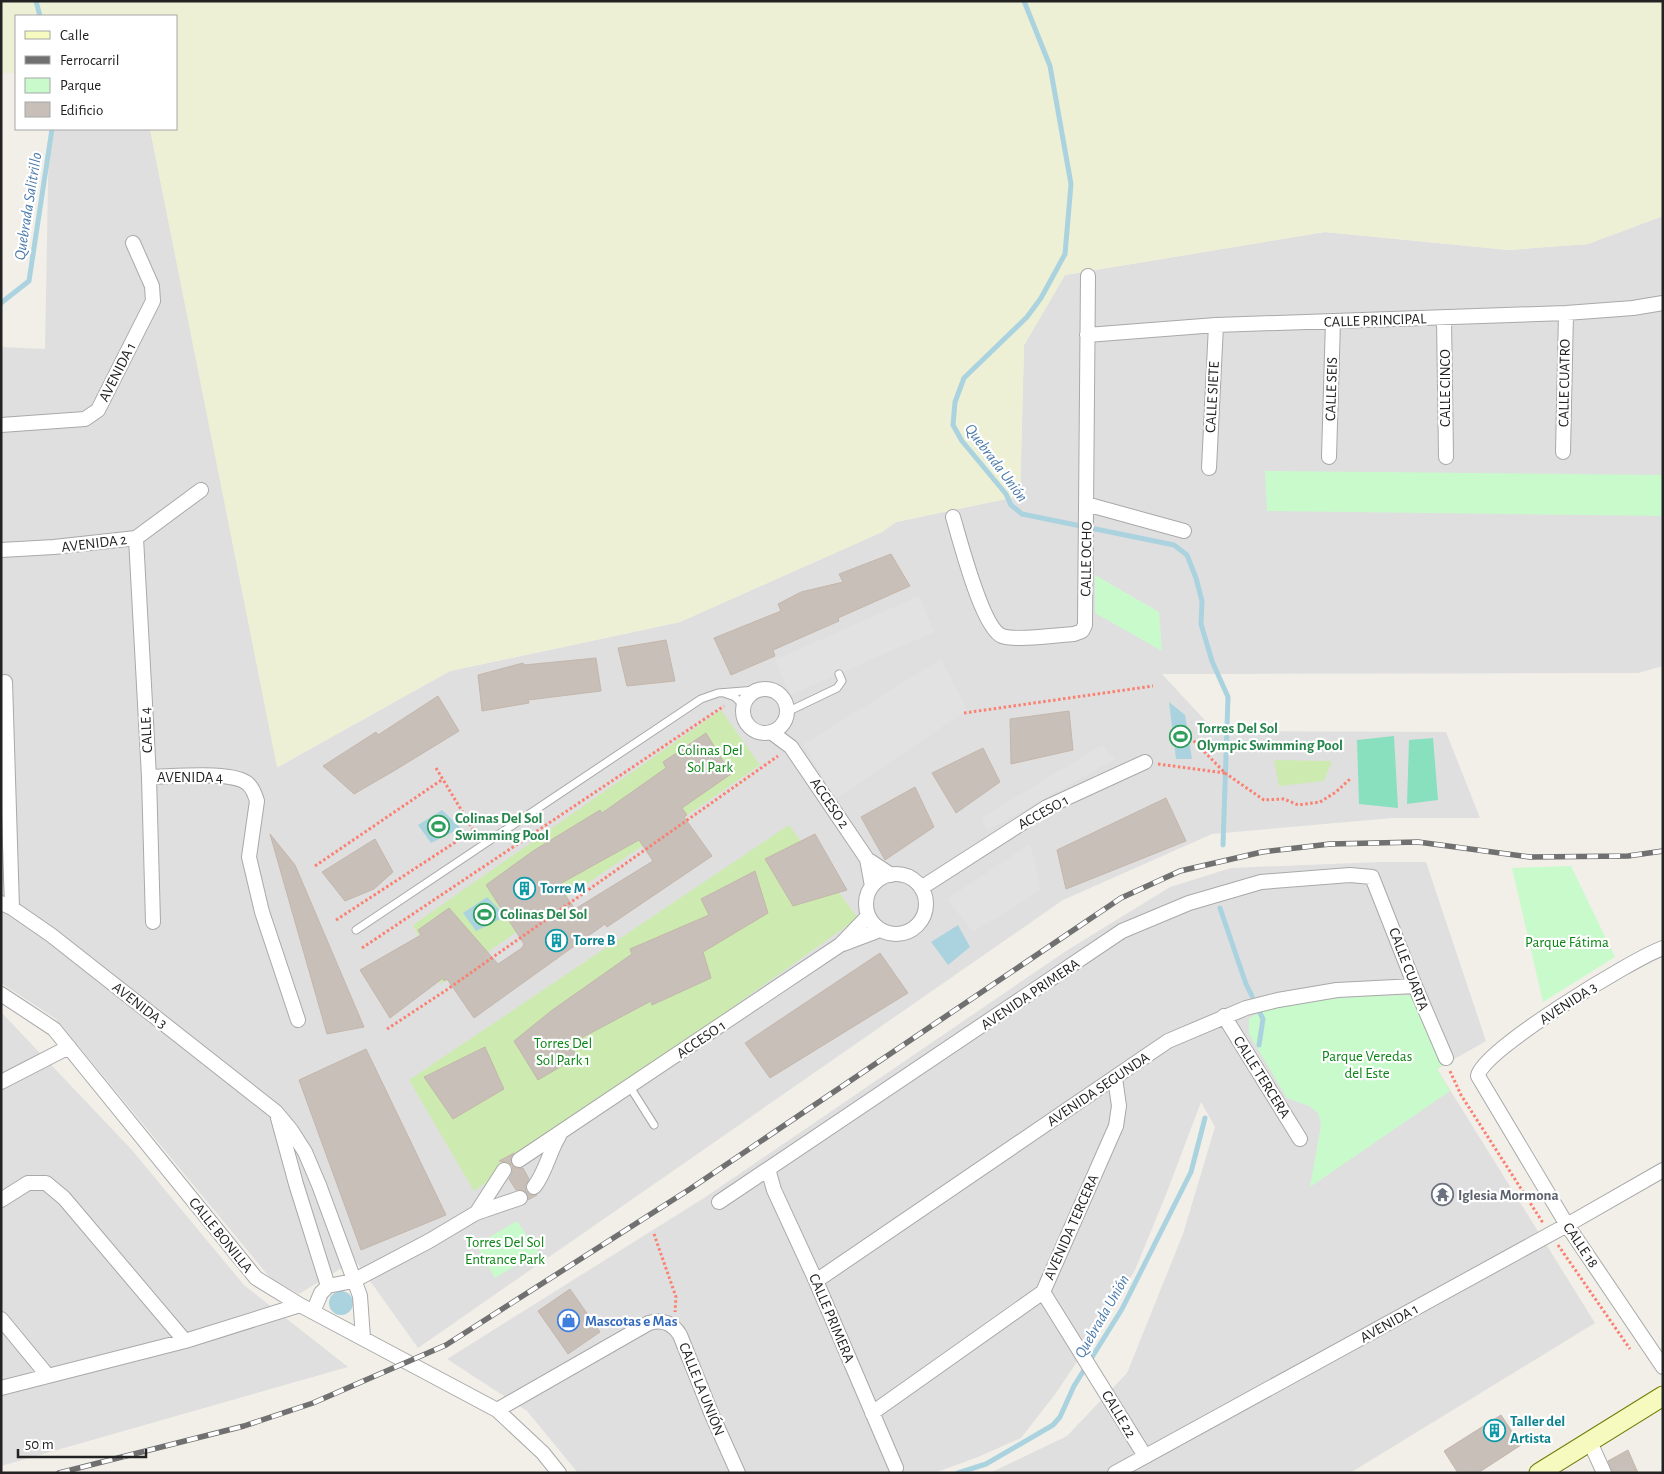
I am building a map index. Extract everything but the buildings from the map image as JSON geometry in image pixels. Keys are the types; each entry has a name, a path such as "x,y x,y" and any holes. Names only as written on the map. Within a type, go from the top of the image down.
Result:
{"main road":[{"path":"1538,1473 1663,1396"}],"street":[{"name":"AVENIDA 1","path":"1,426 85,418 98,410 153,301 152,286 133,243"},
{"name":"CALLE OCHO","path":"953,518 987,619 994,630 1002,636 1014,637 1074,634 1082,631 1085,625 1088,276"},
{"name":"CALLE PRINCIPAL","path":"1087,335 1216,325 1566,313 1633,308 1663,302"},
{"name":"CALLE CUATRO","path":"1563,452 1566,313"},
{"name":"CALLE CINCO","path":"1444,318 1446,457"},
{"name":"CALLE SEIS","path":"1329,457 1333,321"},
{"name":"CALLE SIETE","path":"1209,468 1216,325"},
{"name":"AVENIDA 2","path":"1,550 54,547 136,538 201,490"},
{"path":"1086,504 1184,531"},
{"name":"CALLE 4","path":"136,538 149,777 153,922"},
{"path":"5,682 7,905"},
{"name":"ACCESO 2","path":"756,690 763,688 773,690 781,695 786,702 786,716 791,747 867,859 891,875"},
{"path":"737,707 749,694 756,690"},
{"name":"ACCESO 2","path":"737,707 747,724 791,747"},
{"path":"766,735 779,728 786,716"},
{"name":"ACCESO 1","path":"840,945 880,930 889,934 906,932 920,922 926,905 921,888 1047,807 1145,762"},
{"name":"AVENIDA 4","path":"149,777 231,776 248,784 254,793 257,801 249,857 262,912 298,1020"},
{"name":"ACCESO 2","path":"867,859 872,886"},
{"path":"880,930 868,916 867,895 872,886 880,878 902,875 913,879 921,888"},
{"name":"AVENIDA PRIMERA","path":"719,1202 1122,931 1189,903 1261,882 1350,875 1370,875 1374,879"},
{"name":"CALLE CUARTA","path":"1374,879 1414,986 1446,1058"},
{"name":"AVENIDA 3","path":"7,905 51,936 276,1112 306,1152 353,1282 360,1296 363,1338"},
{"name":"ACCESO 1","path":"519,1160 840,945 868,916"},
{"name":"AVENIDA 3","path":"1480,1068 1508,1042 1611,975 1646,954 1663,948"},
{"name":"AVENIDA SEGUNDA","path":"816,1281 1168,1041 1246,1008 1295,997 1337,990 1414,986"},
{"name":"CALLE BONILLA","path":"1,994 54,1029 256,1278 300,1305 497,1410 543,1453 559,1473"},
{"name":"CALLE TERCERA","path":"1224,1016 1300,1139"},
{"path":"1,1082 69,1047"},
{"name":"CALLE 18","path":"1480,1068 1479,1080 1568,1225 1663,1366"},
{"name":"AVENIDA TERCERA","path":"872,1413 1043,1292 1116,1126 1119,1106 1115,1078"},
{"path":"276,1112 328,1286"},
{"name":"ACCESO 1","path":"534,1187 540,1180 550,1151 561,1133"},
{"name":"CALLE PRIMERA","path":"768,1169 774,1190 816,1281 896,1468"},
{"path":"476,1213 504,1170"},
{"name":"AVENIDA 1","path":"1115,1473 1568,1225 1663,1170"},
{"path":"1,1200 28,1183 46,1183 64,1198 185,1340"},
{"path":"313,1312 321,1293 328,1286 353,1282 476,1213 520,1198"},
{"name":"CALLE 22","path":"1043,1292 1145,1456"},
{"path":"1,1388 185,1340 300,1305"},
{"path":"1,1319 48,1376"},
{"name":"CALLE LA UNIÓN","path":"497,1410 649,1323 656,1321 674,1326 680,1335 738,1473"},
{"path":"1590,1442 1604,1473"}],"lane":[{"path":"786,716 837,688 842,681 839,674"},
{"path":"356,930 701,699 718,693 756,690"},
{"path":"718,693 730,695 737,707"},
{"path":"630,1087 654,1125"}],"path":[{"path":"964,712 1153,686"},
{"path":"362,948 720,707 737,707 747,731 766,735"},
{"path":"1193,740 1225,773 1264,800 1284,800 1298,806 1320,802 1336,792 1350,779"},
{"path":"387,1029 453,985 791,747"},
{"path":"1145,762 1225,773"},
{"path":"436,768 483,845"},
{"path":"315,866 443,779"},
{"path":"336,920 474,830"},
{"path":"654,1234 676,1297 674,1326"}],"shaded area":[{"path":"49,130 150,130 278,767 450,671 680,622 882,532 896,522 1020,496 1024,345 1065,275 1325,232 1509,250 1588,244 1663,216 1663,666 1638,673 1162,674 1215,731 1446,732 1480,818 1393,818 1212,834 1063,900 418,1348 355,1260 299,1294 271,1279 56,1019 1,983 1,347 45,349"},
{"path":"919,596 934,632 790,695 775,660"},
{"path":"941,659 967,710 835,799 804,744"},
{"path":"1102,745 1115,759 987,831 981,818"},
{"path":"1030,844 1041,890 973,932 947,899"},
{"path":"1426,862 1486,1041 1437,1069 1595,1323 1350,1473 990,1473 1067,1436 1127,1373 1183,1234 1215,1127 1201,1102 1135,1270 1106,1319 1056,1393 1021,1438 978,1457 934,1473 578,1473 527,1411 447,1359 704,1198 1066,951 1170,887 1231,868"},
{"path":"1,1012 131,1149 244,1285 348,1367 1,1466"}],"green space":[{"path":"1,1 1663,1 1663,216 1588,244 1509,250 1325,232 1065,275 1024,345 1020,496 896,522 882,532 680,622 450,671 277,767 150,130 178,130 178,15 15,15 15,73 1,73"},
{"path":"1265,471 1663,475 1663,516 1267,511"},
{"path":"1095,575 1159,612 1162,651 1095,613"},
{"name":"Colinas Del Sol Park","path":"721,710 760,765 441,984 413,925"},
{"path":"1394,736 1398,808 1359,804 1357,740"},
{"path":"1433,738 1438,800 1407,804 1409,740"},
{"path":"1274,760 1332,761 1324,781 1279,786"},
{"name":"Torres Del Sol Park 1","path":"789,825 858,918 474,1191 409,1080"},
{"name":"Parque Fátima","path":"1571,866 1615,957 1543,1002 1512,868"},
{"name":"Parque Veredas del Este","path":"1413,995 1443,1065 1437,1069 1450,1091 1310,1187 1321,1125 1318,1113 1309,1106 1287,1098 1249,1034 1249,1019 1280,1006 1303,1002 1352,997"},
{"name":"Torres Del Sol Entrance Park","path":"517,1221 538,1252 495,1278 476,1245"}],"water":[{"name":"Torres Del Sol Olympic Swimming Pool","path":"1169,702 1185,715 1192,759 1176,759"},
{"name":"Colinas Del Sol Swimming Pool","path":"442,810 461,828 431,843 418,825"},
{"name":"Colinas Del Sol","path":"487,897 506,916 476,931 463,913"},
{"path":"958,925 970,947 948,965 931,942"},
{"path":"341,1291 350,1294 353,1303 350,1312 341,1315 332,1312 329,1303 332,1294"}],"waterway":[{"name":"Quebrada Salitrillo","path":"36,1 40,15"},
{"name":"Quebrada Unión","path":"1024,1 1050,66 1071,184 1065,254 1041,298 1027,317 964,378 955,402 953,425 962,441 1006,494 1011,505 1022,514 1174,545 1187,555 1202,601 1201,624 1212,661 1228,697 1223,845"},
{"name":"Quebrada Salitrillo","path":"1,303 29,281 52,130"},
{"name":"Quebrada Unión","path":"1220,908 1246,984 1252,996"},
{"name":"Quebrada Unión","path":"1259,1045 1263,1019 1260,1013"},
{"name":"Quebrada Unión","path":"958,1473 986,1464 1053,1425 1060,1417 1074,1386 1122,1309 1191,1172 1205,1118"}],"railway":[{"path":"59,1473 244,1426 313,1403 446,1345 690,1189 1121,898 1180,871 1262,852 1330,844 1418,842 1530,857 1628,856 1663,851"}],"place":[{"name":"Torres Del Sol Olympic Swimming Pool","path":"1181,737"},
{"name":"Colinas Del Sol Swimming Pool","path":"439,827"},
{"name":"Torre M","path":"524,888"},
{"name":"Colinas Del Sol","path":"484,914"},
{"name":"Torre B","path":"557,940"},
{"name":"Iglesia Mormona","path":"1442,1195"},
{"name":"Mascotas e Mas","path":"569,1321"},
{"name":"Taller del Artista","path":"1494,1430"}]}
